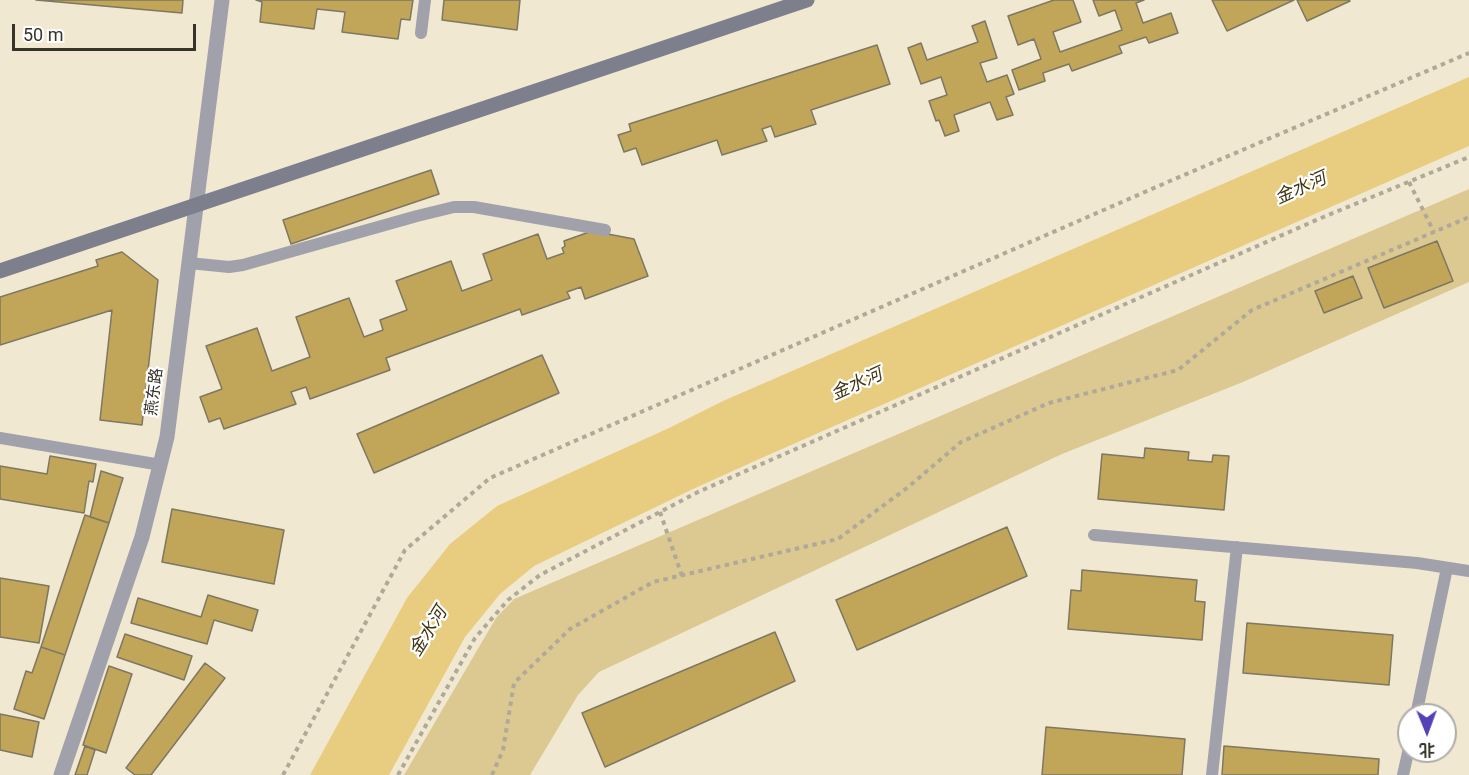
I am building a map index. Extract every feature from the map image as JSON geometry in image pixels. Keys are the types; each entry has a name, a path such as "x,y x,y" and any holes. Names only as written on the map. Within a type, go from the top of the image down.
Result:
{"street":[{"name":"燕东路","path":"61,775 142,537 167,437 222,0"},
{"path":"0,271 807,0"}],"lane":[{"path":"421,33 425,0"},
{"path":"189,263 243,266 454,207 474,207 605,230"},
{"path":"0,438 161,465"},
{"path":"1094,535 1417,563 1469,572"},
{"path":"1212,775 1237,547"},
{"path":"1419,703 1447,568"}],"path":[{"path":"283,775 405,550 490,478 1469,53"},
{"path":"398,775 475,638 508,600 540,575 720,483 1321,218 1469,157"},
{"path":"1409,182 1434,232"},
{"path":"492,775 503,750 514,683 570,629 653,582 838,539 907,488 961,441 1049,403 1178,370 1252,310 1469,217"},
{"path":"660,512 682,576"}],"shaded area":[{"path":"1469,189 1469,282 1243,382 1062,454 599,672 578,695 530,775 404,775 496,618 514,599"}],"water":[{"name":"金水河","path":"1469,77 1469,146 757,460 534,566 500,594 465,637 389,775 310,775 407,598 450,544 497,506 723,401"}],"building":[{"path":"36,0 183,0 182,13"},
{"path":"256,0 413,0 410,20 401,19 398,39 342,32 345,12 317,9 314,29 260,22 262,2"},
{"path":"444,0 520,0 517,30 442,20"},
{"path":"1054,0 1073,0 1081,22 1053,32 1060,52 1122,30 1115,10 1099,16 1093,0 1144,0 1136,3 1143,23 1171,13 1178,33 1149,43 1146,37 1119,46 1122,53 1072,71 1069,64 1043,73 1045,81 1019,90 1012,70 1041,59 1034,39 1018,45 1008,16"},
{"path":"1212,0 1294,0 1227,31"},
{"path":"1297,0 1349,0 1350,1 1307,21"},
{"path":"985,21 997,58 980,63 987,82 1007,75 1014,94 1006,97 1013,115 997,120 990,102 954,115 959,131 945,136 939,120 936,121 929,101 947,95 941,77 921,84 908,48 921,43 927,60 978,42 972,26"},
{"path":"877,45 890,84 811,110 816,124 775,137 771,126 762,129 767,141 722,155 717,140 642,165 636,148 624,152 618,135 631,131 629,124"},
{"path":"431,170 439,194 291,244 283,220"},
{"path":"592,231 634,239 648,276 585,299 581,287 567,292 570,298 522,315 520,309 386,358 390,370 310,399 306,387 291,392 296,404 224,429 220,418 209,422 200,397 222,389 206,346 257,328 272,371 310,357 296,317 349,298 364,337 383,330 380,320 407,310 396,281 451,261 462,291 492,280 483,254 538,234 547,259 564,253 562,248 565,246 564,241"},
{"path":"1437,241 1453,281 1384,308 1368,268"},
{"path":"122,252 158,280 142,425 100,420 112,310 0,345 0,297 98,266 96,260"},
{"path":"1353,276 1362,298 1324,313 1315,291"},
{"path":"542,355 559,393 374,473 357,434"},
{"path":"1145,448 1189,452 1188,460 1212,462 1213,455 1229,456 1224,510 1098,499 1102,454 1144,458"},
{"path":"50,456 96,464 93,482 89,481 84,513 0,499 0,466 47,474"},
{"path":"101,471 123,478 109,523 90,517"},
{"path":"172,509 284,530 274,584 162,562"},
{"path":"85,515 109,523 65,655 41,647"},
{"path":"1007,527 1027,576 857,650 836,600"},
{"path":"1082,570 1197,580 1195,601 1205,602 1202,640 1068,629 1071,590 1081,591"},
{"path":"0,578 49,586 39,643 0,637"},
{"path":"208,595 258,610 252,631 214,620 207,644 131,623 138,598 201,617"},
{"path":"1247,623 1393,635 1389,685 1243,673"},
{"path":"775,632 795,681 605,767 582,713"},
{"path":"125,634 192,656 184,680 117,657"},
{"path":"41,647 65,655 44,719 14,709 26,671 32,673"},
{"path":"205,663 225,678 151,775 135,775 126,768"},
{"path":"109,666 132,674 106,753 83,745"},
{"path":"0,714 39,722 32,757 0,750"},
{"path":"1046,727 1185,739 1182,775 1042,775"},
{"path":"85,746 95,750 87,775 75,775"},
{"path":"1224,746 1379,759 1378,775 1222,775"}]}
